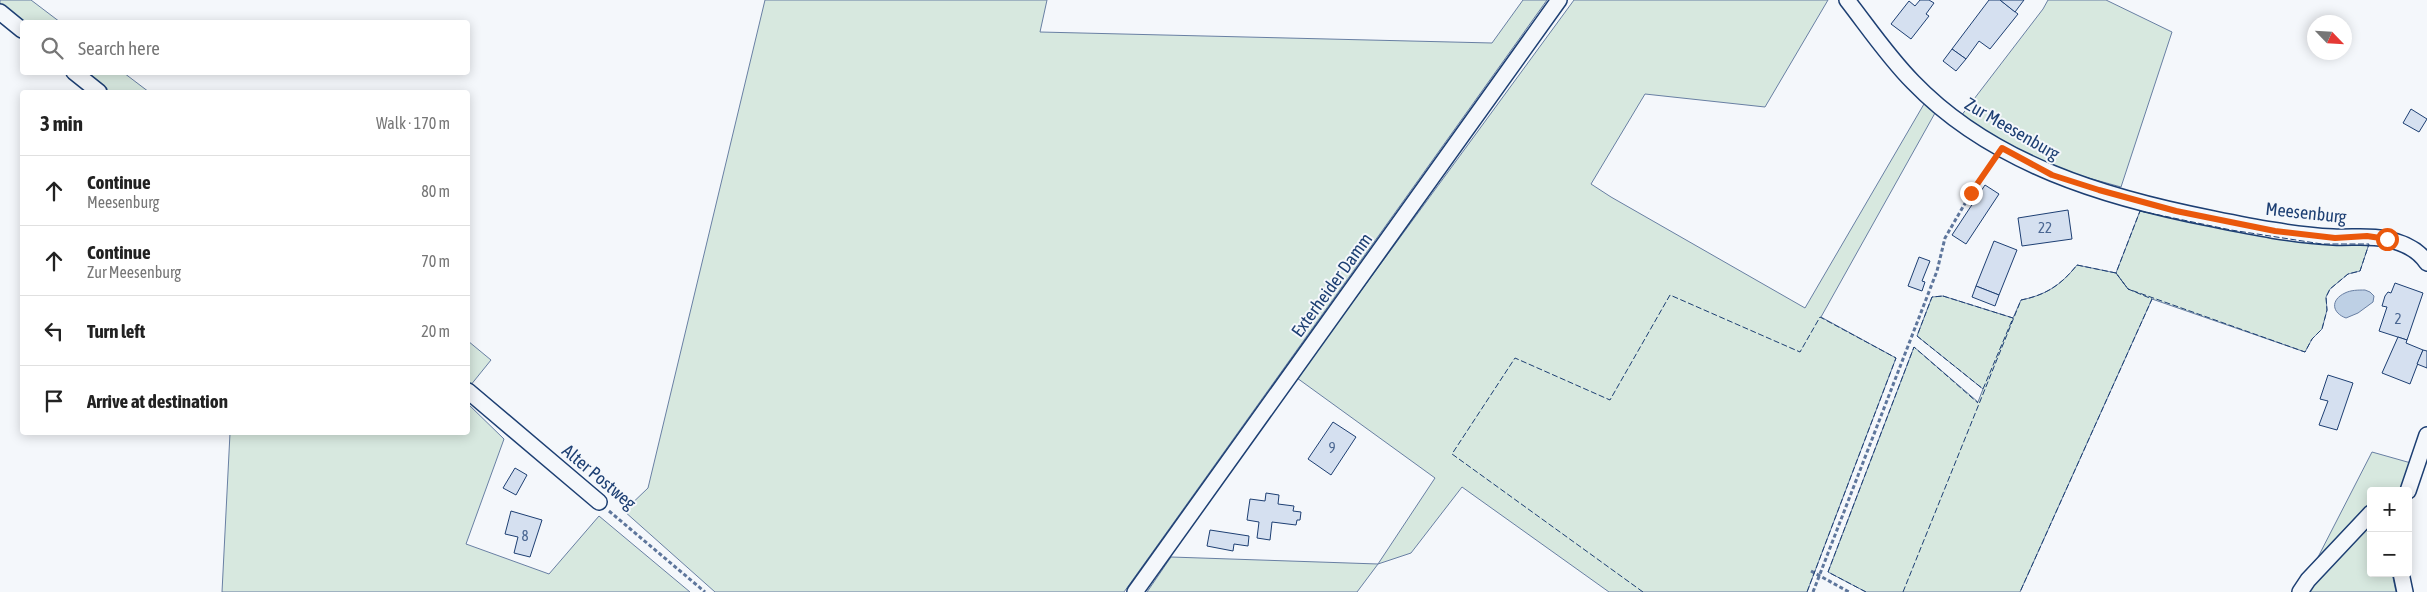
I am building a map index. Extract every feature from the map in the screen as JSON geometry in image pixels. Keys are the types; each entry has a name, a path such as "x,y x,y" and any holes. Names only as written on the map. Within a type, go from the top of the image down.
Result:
{"street":[{"name":"Exterheider Damm","path":"1135,592 1558,0"},
{"name":"Zur Meesenburg","path":"1847,0 1912,82 1952,116 2002,148 2052,175 2176,211"},
{"path":"0,12 20,28"},
{"path":"78,75 96,90"},
{"name":"Meesenburg","path":"2176,211 2275,231 2335,238 2367,236 2387,239 2406,245 2427,263"},
{"name":"Alter Postweg","path":"470,393 599,502"},
{"path":"2409,487 2427,435"},
{"path":"2300,592 2308,580 2367,518"},
{"path":"2402,577 2405,592"}],"path":[{"path":"1813,592 1937,271 1945,238 1971,193 2002,148"},
{"name":"Alter Postweg","path":"599,502 705,592"},
{"path":"1811,571 1849,592"}],"shaded area":[{"path":"0,0 31,0 57,20 20,20 0,4"},
{"path":"765,0 1047,0 1040,32 1492,43 1523,0 1547,0 1124,592 715,592 624,511 648,488"},
{"path":"1574,0 1828,0 1765,107 1645,94 1591,184 1805,308 1924,104 1935,113 1821,317 1896,358 1807,592 1609,592 1462,487 1411,553 1378,564 1435,478 1297,378"},
{"path":"2048,0 2106,0 2172,32 2121,187 2056,169 1993,138 1961,116"},
{"path":"87,75 127,75 146,90 106,90"},
{"path":"2140,211 2231,230 2369,244 2360,271 2348,274 2330,289 2326,297 2327,310 2322,329 2312,339 2305,352 2152,299 2020,592 1866,592 1828,572 1914,347 1978,402 1983,389 1917,336 1932,297 1943,296 2013,318 2021,300 2038,295 2059,284 2077,265 2116,273"},
{"path":"470,343 491,360 470,386"},
{"path":"470,406 504,439 466,544 549,574 599,516 690,592 222,592 230,435 470,435"},
{"path":"2372,452 2411,463 2402,487 2367,487 2367,511 2316,561"},
{"path":"2367,529 2367,577 2393,577 2396,592 2309,592 2315,582"},
{"path":"1171,557 1378,564 1357,592 1147,592"}],"water":[{"path":"2365,290 2374,296 2373,302 2358,313 2346,318 2338,313 2335,303 2340,296 2350,291"}],"building":[{"path":"1920,0 1929,0 1934,3 1926,14 1929,16 1911,39 1891,24 1909,1 1915,6"},
{"path":"1989,0 2000,0 2018,14 1990,49 1979,41 1966,59 1952,49"},
{"path":"2000,0 2024,0 2015,12"},
{"path":"1952,49 1966,59 1956,71 1943,61"},
{"path":"2411,109 2427,119 2419,132 2403,123"},
{"path":"1985,185 1999,194 1966,244 1952,235"},
{"path":"2068,210 2072,239 2022,246 2018,218"},
{"path":"1994,241 2017,250 1999,295 1976,286"},
{"path":"1919,257 1930,261 1922,281 1925,282 1922,291 1908,286"},
{"path":"2395,283 2423,293 2407,340 2379,331 2387,307 2382,306 2385,296 2388,292 2391,293"},
{"path":"1976,286 1999,295 1995,306 1972,297"},
{"path":"2398,337 2407,340 2406,343 2423,350 2410,384 2382,373"},
{"path":"2423,350 2427,351 2427,368 2417,364"},
{"path":"2328,375 2353,383 2337,430 2319,425 2328,401 2320,399"},
{"path":"1333,422 1356,437 1331,475 1308,459"},
{"path":"515,468 527,475 516,495 503,488"},
{"path":"1266,493 1279,495 1278,504 1294,506 1293,511 1301,512 1300,520 1297,520 1296,525 1272,522 1270,540 1257,538 1259,522 1247,520 1250,499 1265,501"},
{"path":"511,511 542,520 530,557 514,553 518,537 505,534"},
{"path":"1210,530 1249,536 1248,546 1234,544 1233,551 1207,546"}],"fence":[{"path":"2140,211 2231,230 2322,244 2369,244 2360,271 2348,274 2330,289 2326,297 2327,310 2322,329 2312,339 2305,352 2128,289 2116,273 2140,211"},
{"path":"1903,592 2021,300 2038,295 2059,284 2077,265 2116,273 2128,289 2152,299 2020,592"},
{"path":"1643,592 1452,454 1515,358 1610,400 1670,295 1800,352 1820,317 1896,358 1807,592"},
{"path":"1943,296 2013,318 1983,389 1917,336 1932,297 1943,296"},
{"path":"1866,592 1828,572 1914,347 1978,403"}],"route":[{"path":"1971,193 2002,148 2052,175 2176,211 2275,231 2335,238 2367,236 2387,239"}]}
